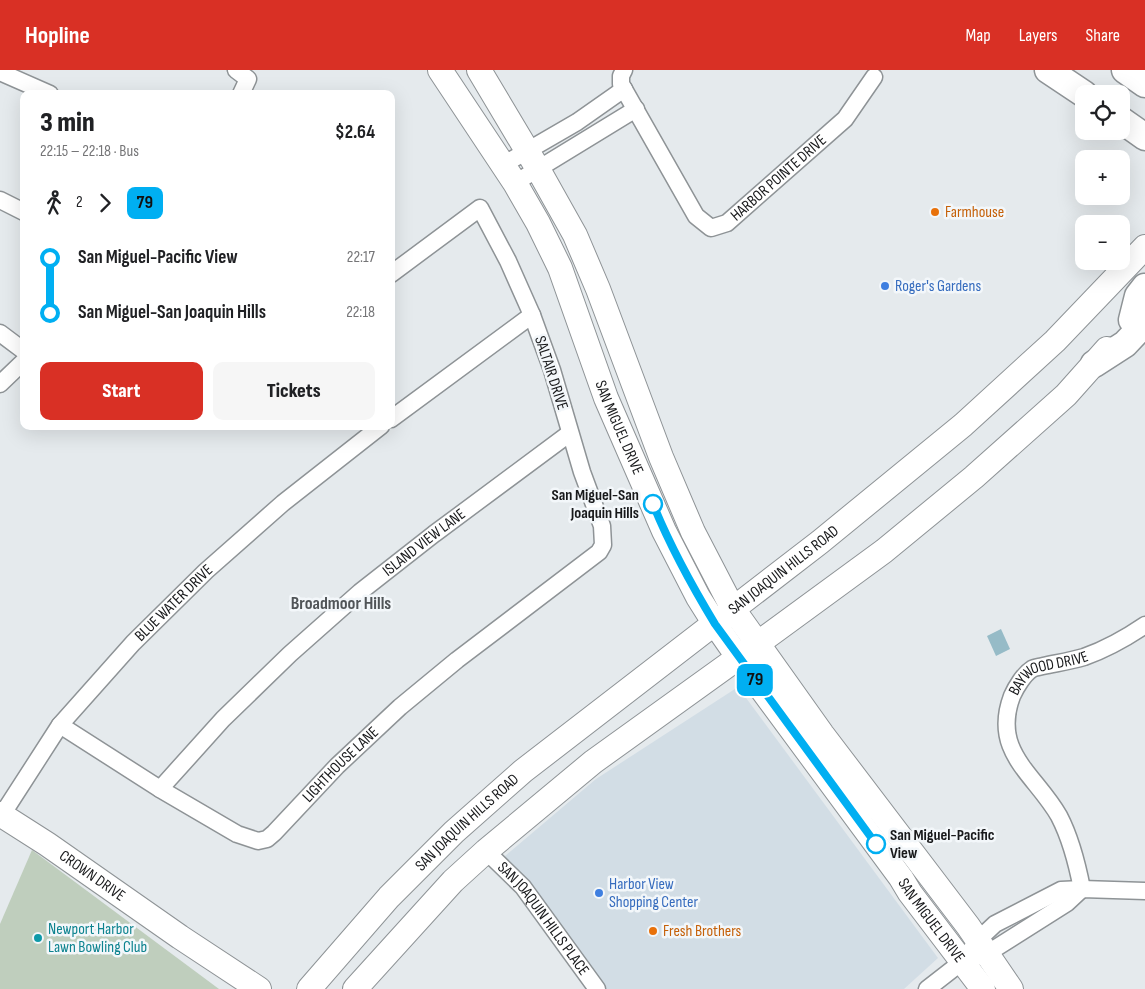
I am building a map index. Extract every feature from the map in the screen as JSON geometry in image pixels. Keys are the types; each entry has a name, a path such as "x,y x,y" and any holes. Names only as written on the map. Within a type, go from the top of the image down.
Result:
{"main road":[{"name":"SAN MIGUEL DRIVE","path":"440,70 509,174 560,268 576,308 606,398 664,531 698,597 715,624 748,651 822,734 983,947 1011,989"},
{"name":"SAN MIGUEL DRIVE","path":"479,70 575,235 693,532 733,609 748,651 910,893 983,989"},
{"path":"1048,70 1075,88"},
{"path":"1125,70 1145,84"},
{"path":"1130,126 1145,137"},
{"name":"SAN JOAQUIN HILLS ROAD","path":"309,989 389,897 454,832 523,771 820,542 963,425 1055,341 1145,247"},
{"path":"1094,364 1125,344 1141,316 1138,296 1145,287"},
{"path":"576,308 597,332 625,401 633,410 644,412"},
{"name":"SAN JOAQUIN HILLS ROAD","path":"355,989 453,881 486,850 592,762 884,551 974,477 1066,395 1094,364"},
{"name":"CROWN DRIVE","path":"1,814 259,989"}],"street":[{"path":"533,160 577,122 624,89 621,84 621,76 624,70"},
{"path":"0,72 41,90"},
{"name":"HARBOR POINTE DRIVE","path":"624,89 696,216 711,228 728,223 844,119 874,77"},
{"path":"509,174 636,108"},
{"path":"0,200 20,210"},
{"name":"SALTAIR DRIVE","path":"395,271 480,208 508,261 532,315 552,370 582,472 602,526 604,545"},
{"path":"395,416 532,315"},
{"path":"0,333 20,348"},
{"path":"0,384 20,365"},
{"name":"BLUE WATER DRIVE","path":"1,814 60,725 133,643 206,571 283,503 377,430"},
{"name":"ISLAND VIEW LANE","path":"160,789 232,710 290,654 346,604 434,534 570,433"},
{"name":"LIGHTHOUSE LANE","path":"60,725 160,789 237,834 258,841 267,839 337,766 400,707 457,660 590,560 604,545"},
{"name":"BAYWOOD DRIVE","path":"1082,889 1078,867 1068,834 1048,800 1023,769 1008,739 1006,720 1009,705 1016,687 1032,669 1084,657 1129,636 1145,625"},
{"name":"SAN JOAQUIN HILLS PLACE","path":"486,850 523,887 597,989"},
{"path":"926,989 983,947 1067,903 1082,889 1145,891"}],"shaded area":[{"path":"738,687 938,958 904,989 605,989 505,856 596,779"}],"green space":[{"path":"32,850 219,989 0,989 0,924"}],"water":[{"path":"1001,629 1010,649 996,656 987,636"}],"bus line":[{"name":"79","path":"653,504 664,531 698,597 715,624 876,844"}],"place":[{"name":"Farmhouse","path":"935,212"},
{"name":"Roger's Gardens","path":"885,286"},
{"name":"San Miguel-San Joaquin Hills","path":"653,504"},
{"name":"San Miguel-Pacific View","path":"876,844"},
{"name":"Harbor View Shopping Center","path":"599,893"},
{"name":"Fresh Brothers","path":"653,931"},
{"name":"Newport Harbor Lawn Bowling Club","path":"38,938"}],"district":[{"name":"Broadmoor Hills","path":"341,603"}]}
